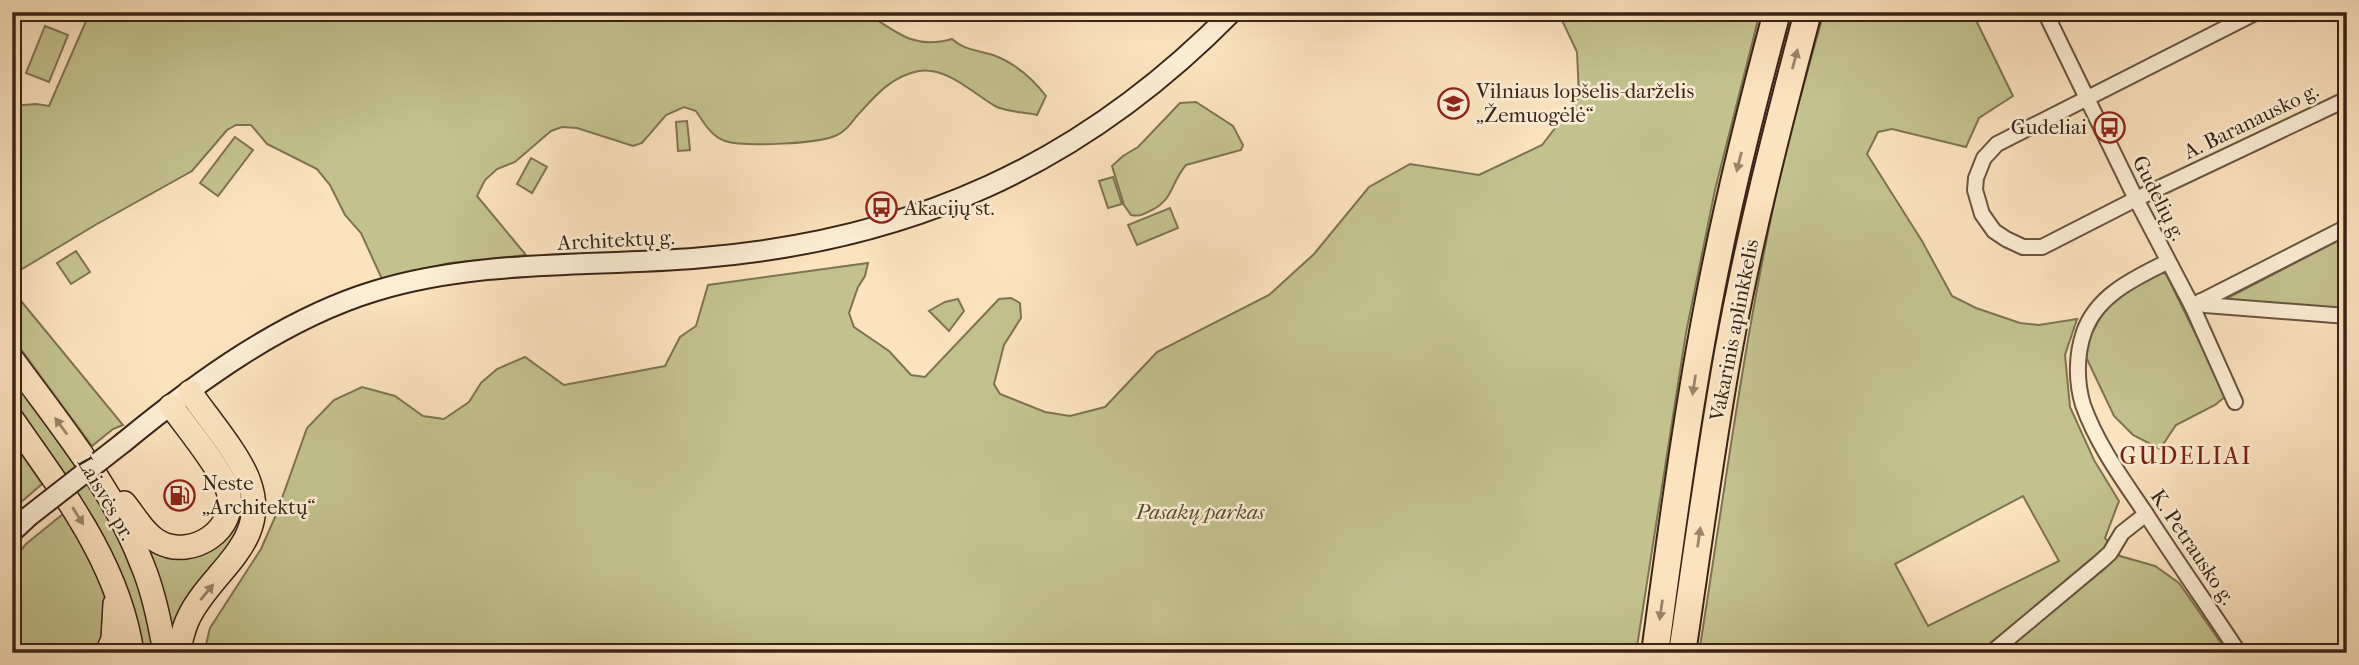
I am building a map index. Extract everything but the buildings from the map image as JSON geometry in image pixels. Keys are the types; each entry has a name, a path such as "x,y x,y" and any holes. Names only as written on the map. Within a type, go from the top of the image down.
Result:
{"highway":[{"name":"Vakarinis aplinkkelis","path":"1655,653 1681,464 1717,260 1777,12"},
{"name":"Vakarinis aplinkkelis","path":"1682,653 1712,453 1745,269 1808,12"}],"main road":[{"name":"Laisvės pr.","path":"12,359 100,482 143,564 158,615 165,653"},
{"path":"178,653 189,617 244,543 253,511 249,481 241,465 190,392"},
{"path":"100,482 124,503 151,536 162,543 173,547 199,545 218,531 228,510 228,490 171,406"},
{"name":"Laisvės pr.","path":"12,419 78,515 114,583 130,634 132,653"},
{"path":"107,653 113,639 116,614 114,583"}],"street":[{"name":"Architektų g.","path":"12,532 124,442 252,348 373,292 418,280 470,272 768,251 867,231 957,201 1016,174 1067,146 1107,120 1183,60 1232,12"},
{"name":"Gudelių g.","path":"2045,12 2167,262 2196,303 2235,402"},
{"name":"A. Baranausko g.","path":"2257,12 1997,144 1980,167 1975,191 1982,214 1994,231 2023,247 2042,247 2347,99"},
{"path":"2196,303 2347,227"},
{"name":"K. Petrausko g.","path":"2167,262 2124,284 2105,300 2094,314 2084,331 2078,363 2082,402 2105,453 2239,653"},
{"path":"2196,303 2229,309 2347,316"},
{"path":"1991,653 2093,569 2110,553 2122,533 2146,514"}],"green space":[{"path":"90,12 865,12 916,41 938,42 952,39 966,48 1001,58 1022,72 1046,96 1037,115 1010,111 995,106 949,77 919,71 900,77 884,88 840,134 815,141 764,144 725,141 712,133 696,111 684,107 666,115 642,143 633,146 577,128 562,127 551,131 515,162 497,169 485,180 477,196 526,255 450,263 382,279 361,233 345,215 330,185 317,169 267,144 251,125 236,125 227,130 192,171 12,275 12,106 49,106"},
{"name":"Pasakų parkas","path":"1558,12 1760,12 1715,190 1686,333 1636,653 204,653 210,628 261,549 307,428 334,400 362,387 395,396 423,416 444,419 469,402 481,383 497,369 525,357 564,385 665,366 680,337 696,326 708,285 868,263 849,313 854,327 889,351 911,375 925,377 999,299 1011,298 1020,303 1021,318 1004,345 994,384 1000,394 1045,412 1070,416 1105,407 1157,352 1269,295 1314,254 1369,187 1410,164 1479,175 1542,145 1579,97 1577,52"},
{"path":"1824,12 1972,12 2013,96 1979,118 1966,147 1892,129 1878,132 1867,154 1922,241 1952,296 1976,308 2020,323 2039,325 2077,319 2065,355 2070,407 2094,460 2119,501 2105,538 2120,556 2155,566 2179,583 2228,653 1699,653 1760,272 1783,166","holes":["2023,496 2059,561 1928,626 1895,564"]},
{"path":"45,26 68,35 49,82 26,73"},
{"path":"1196,102 1233,126 1243,145 1241,150 1186,165 1159,206 1142,215 1131,215 1124,205 1112,166 1138,147 1180,103"},
{"path":"687,121 690,150 678,151 676,122"},
{"path":"235,137 253,150 218,196 200,183"},
{"path":"531,158 547,167 532,193 517,184"},
{"path":"1113,177 1122,204 1108,208 1099,181"},
{"path":"1170,208 1178,228 1137,245 1128,225"},
{"path":"2347,236 2347,312 2218,303"},
{"path":"76,251 90,272 71,284 57,263"},
{"path":"2159,272 2166,274 2226,396 2215,405 2176,425 2160,449 2133,435 2114,416 2086,357 2090,337 2104,310 2122,294"},
{"path":"12,290 123,425 113,429 92,446 12,337"},
{"path":"958,299 964,311 949,331 929,311 945,302"},
{"path":"12,373 96,491 128,544 160,653 141,653 136,616 117,564 94,519 12,403"},
{"path":"201,421 244,487 243,528 173,634 144,540 154,548 231,523 195,425"},
{"path":"16,446 42,484 12,510 12,449"},
{"path":"63,514 100,580 109,608 106,633 98,653 12,653 12,561 26,544"}],"place":[{"name":"Vilniaus lopšelis-darželis „Žemuogėlė“","path":"1453,103"},
{"name":"Gudeliai","path":"2110,127"},
{"name":"Akacijų st.","path":"881,208"},
{"name":"Neste „Architektų“","path":"179,495"}],"district":[{"name":"GUDELIAI","path":"2186,456"}]}
